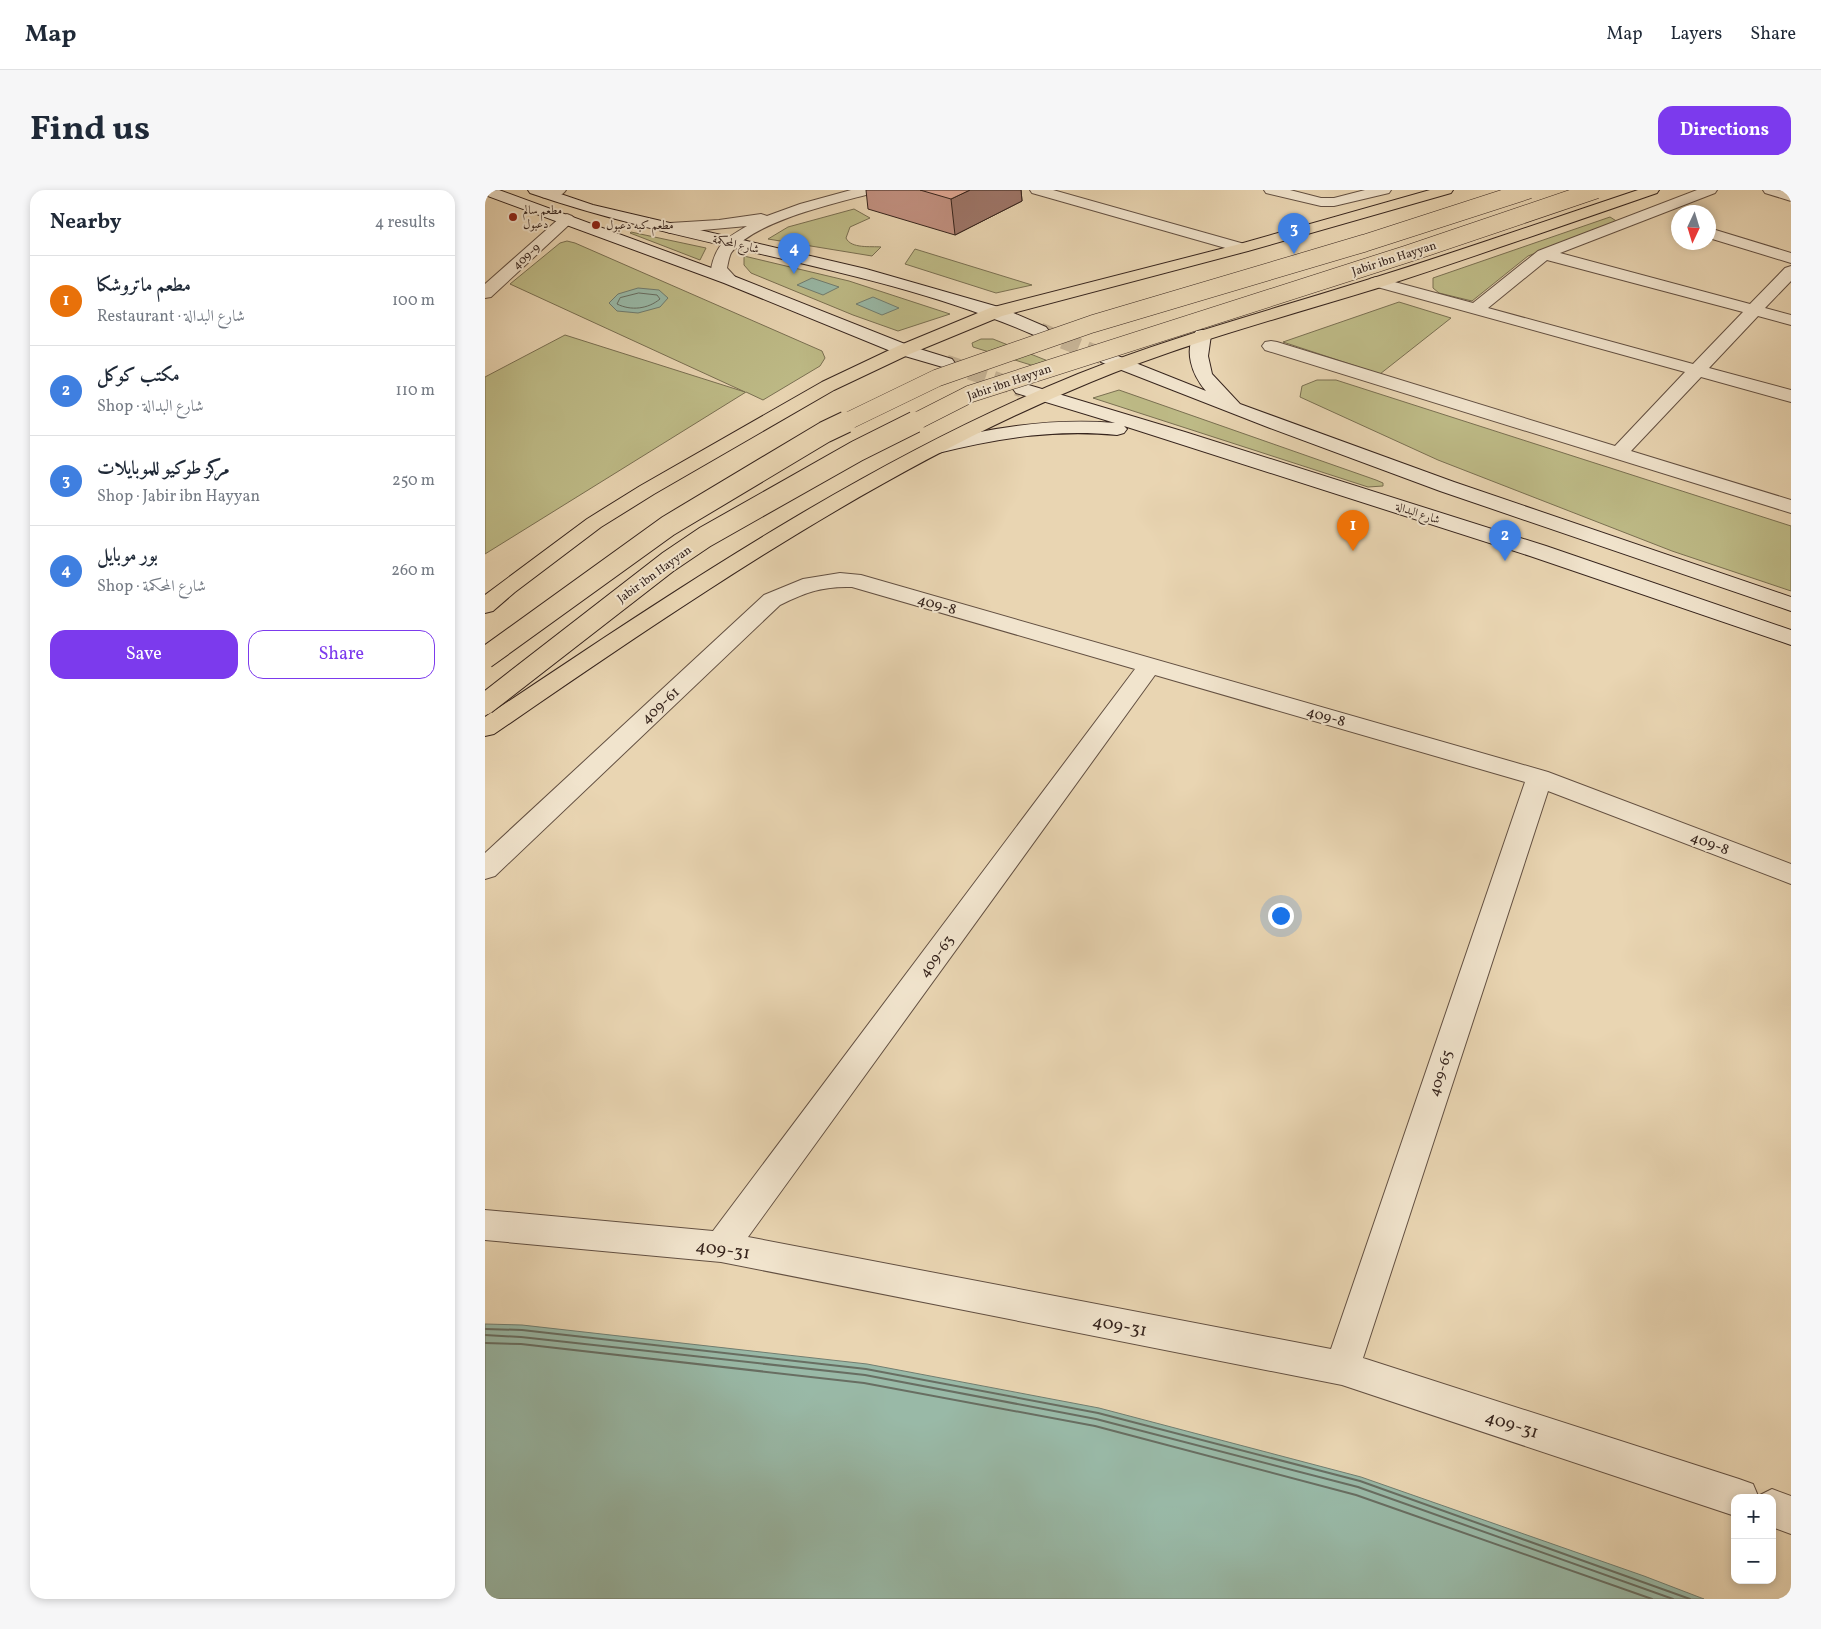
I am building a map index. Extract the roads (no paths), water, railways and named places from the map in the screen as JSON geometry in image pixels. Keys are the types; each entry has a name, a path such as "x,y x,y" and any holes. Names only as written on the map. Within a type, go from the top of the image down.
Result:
{"main road":[{"path":"485,606 507,587 594,524 647,490 828,386 904,350 996,312 1243,248 1446,190"},
{"name":"Jabir ibn Hayyan","path":"485,658 668,526 825,432 937,378 1092,324 1365,243 1529,190"},
{"name":"Jabir ibn Hayyan","path":"485,704 668,562 705,537 857,451 970,394 1407,254 1596,190"},
{"path":"485,728 785,532 938,447 1113,361 1376,282 1652,190"}],"street":[{"path":"485,190 730,280 904,350 945,363"},
{"path":"817,190 835,199"},
{"path":"730,280 723,275 718,262 720,256 731,243 753,228 780,216 867,190"},
{"path":"1037,190 1243,248"},
{"path":"1271,190 1321,202 1334,202 1383,190"},
{"path":"1475,310 1544,254 1710,190"},
{"path":"1770,190 1791,197"},
{"name":"شارع المحكمة","path":"547,191 588,208 861,272 996,312 1040,330"},
{"path":"1648,214 1671,221"},
{"path":"670,228 719,225 780,216"},
{"name":"409-9","path":"485,293 567,219"},
{"path":"1716,235 1791,258"},
{"path":"1544,254 1791,320"},
{"path":"1618,454 1791,271"},
{"path":"1376,282 1791,396"},
{"path":"1202,335 1198,350 1199,366 1203,374 1222,397 1242,412"},
{"path":"1271,346 1791,507"},
{"path":"1113,361 1242,412 1563,528 1791,604"},
{"name":"شارع البدالة","path":"1023,389 1178,436 1538,551 1791,638"},
{"path":"938,447 975,436 1056,426 1096,427 1178,436"},
{"name":"409-61","path":"485,869 772,600 801,585 826,580 853,580"},
{"name":"409-8","path":"853,580 1539,778 1791,874"},
{"name":"409-63","path":"721,1247 1150,665"},
{"name":"409-65","path":"1342,1368 1539,778"},
{"name":"409-31","path":"485,1225 721,1247 1342,1368 1731,1495"},
{"path":"1776,1509 1791,1515"}],"water":[{"path":"812,278 839,287 823,295 797,285"},
{"path":"638,288 659,290 668,298 660,307 638,313 617,311 609,303 618,294"},
{"path":"873,297 899,308 882,315 856,304"},
{"path":"485,1324 522,1325 867,1364 1099,1408 1361,1477 1644,1576 1704,1599 485,1599"}],"tunnel":[{"path":"1040,331 1107,358"},
{"path":"946,363 1022,389"}],"place":[{"name":"مطعم سالم دعبول","path":"513,217"},
{"name":"مطعم كبه دعبول","path":"596,225"},
{"name":"مركز طوكيو للموبايلات","path":"1294,254"},
{"name":"بور موبايل","path":"794,274"},
{"name":"مطعم ماتروشكا","path":"1353,551"},
{"name":"مكتب كوكل","path":"1505,561"}]}
